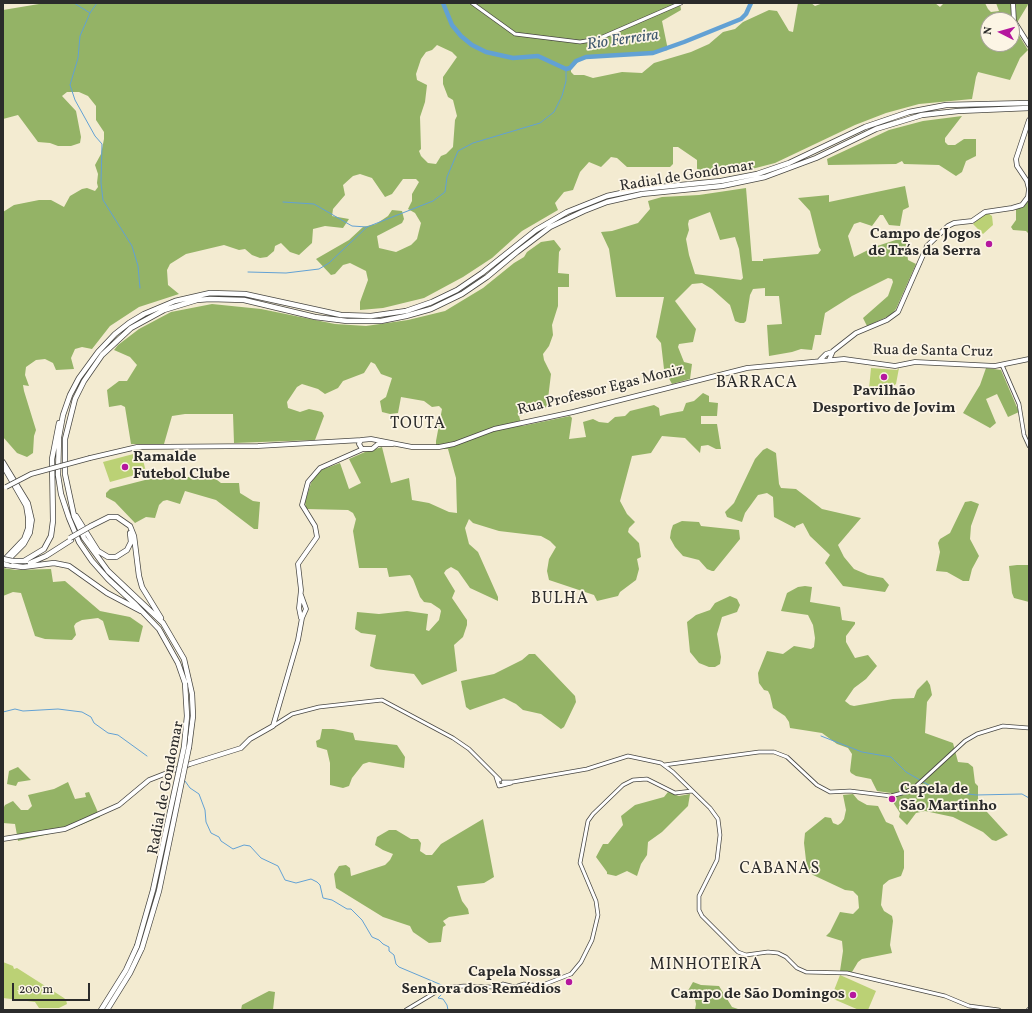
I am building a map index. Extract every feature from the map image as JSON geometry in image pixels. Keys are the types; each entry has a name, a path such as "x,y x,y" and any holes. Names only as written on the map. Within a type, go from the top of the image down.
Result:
{"highway":[{"name":"Radial de Gondomar","path":"107,1010 130,973 140,947 184,747 188,716 187,683 184,659 164,623 113,577 97,558 79,528 67,494 64,462 65,439 69,419 75,399 100,353 118,338 147,318 197,298 215,293 245,294 322,312 356,316 371,316 406,311 432,302 457,290 482,273 536,230 567,212 607,196 647,188 721,181 757,174 789,163 884,119 914,110 946,106 1029,103"},
{"name":"Radial de Gondomar","path":"187,683 170,646 159,629 146,614 108,580 92,561 80,542 69,518 58,475 58,457 63,414 79,378 115,334 144,314 175,301 197,298 244,300 316,317 347,321 381,321 406,316 431,309 462,294 487,277 550,227 606,202 642,194 722,186 765,177 816,158 876,129 922,115 958,111 1029,108"},
{"path":"24,561 44,549 51,536 53,521 52,459 54,442 63,414"},
{"path":"72,507 89,537 101,554 108,557 116,557 124,553 130,546 131,534 122,522 109,520 92,527"},
{"path":"7,564 37,558 109,517 117,517 130,526 134,536 138,576 142,587 164,623"},
{"path":"3,560 7,564 25,565 39,560 71,539"},
{"path":"7,564 54,563 69,566 107,593 146,614"},
{"name":"Radial de Gondomar","path":"101,1010 140,947"}],"main road":[{"path":"1012,3 1014,20 1029,45"},
{"path":"828,357 859,331 887,320 898,312 927,246 944,230 954,223 972,221 985,212 1022,205 1028,197 1029,189 1026,178 1017,166 1016,159 1029,120"},
{"name":"Rua de Santa Cruz","path":"828,357 895,366 915,362 1002,365 1029,359"},
{"name":"Rua Professor Egas Moniz","path":"5,488 31,474 136,447 254,446 363,440 412,447 439,447 454,444 494,429 572,412 740,369 816,362 828,357"},
{"path":"353,440 361,447"},
{"path":"301,623 299,608 301,595 298,564 317,537 315,526 302,505 308,482 320,468 351,455 361,447 363,440"},
{"path":"374,441 375,446"},
{"name":"Rua Professor Egas Moniz","path":"361,447 372,449 375,446 394,444"},
{"path":"3,462 28,503 32,520 30,533 24,544 7,564"},
{"path":"3,466 26,506 28,518 28,528 24,539 3,560"},
{"path":"3,839 66,829 119,805 149,780 190,764 241,748 250,739 273,726 305,611 305,605 301,595"},
{"path":"299,608 305,605"},
{"path":"299,608 302,612 305,611"}],"street":[{"path":"472,3 516,34 580,42 598,39 680,3"},
{"path":"1002,365 1019,404 1024,435 1029,446"},
{"path":"273,726 286,717 319,707 382,700 453,738 471,751 496,777 500,782 500,786 513,782 588,769 628,756 645,759 664,765 715,813 720,828 717,860 699,896 699,910 702,916 742,954 778,953 786,957 801,970 810,973 842,972 945,996 969,1006 999,1010"},
{"path":"664,765 770,752 787,757 817,786 830,792 850,791 891,796 906,792 918,784 965,741 977,734 1003,726 1013,725 1029,728"},
{"path":"673,772 675,763"},
{"path":"406,1010 446,988 457,986 491,987 503,984 515,987 524,984 540,986 571,974 581,962 596,929 598,915 596,901 580,863 588,821 593,814 623,785 633,780 647,779 675,793 692,791"},
{"path":"500,782 513,782"}],"green space":[{"path":"45,3 680,3 681,10 662,21 668,50 637,54 633,56 607,56 593,58 590,56 582,58 571,69 571,72 574,75 584,75 593,78 622,72 642,73 654,63 691,52 709,44 723,32 735,29 743,22 769,10 777,11 789,31 793,32 798,3 811,3 815,6 823,3 935,3 940,7 944,3 985,3 991,12 980,12 980,52 1020,52 1020,37 1028,50 1020,58 1010,80 978,72 972,99 919,104 886,113 855,125 775,163 748,170 699,177 697,160 678,147 673,147 673,164 670,167 627,167 617,158 611,157 601,167 589,162 580,172 573,190 564,192 555,203 558,210 522,231 492,258 463,277 424,298 383,308 360,310 360,302 368,280 366,271 350,263 343,265 335,274 331,275 316,259 349,240 363,227 376,224 388,216 392,210 402,211 404,219 402,223 377,236 379,248 396,252 411,245 417,239 421,223 415,213 408,209 412,201 412,194 419,182 416,179 403,179 392,194 385,197 372,178 360,174 353,176 343,185 345,195 333,209 332,216 349,219 343,228 325,226 313,229 312,243 299,255 290,252 281,243 275,246 274,251 267,257 260,258 252,255 245,249 239,250 224,245 186,254 170,264 167,270 168,285 179,294 139,307 110,326 92,349 82,347 75,349 71,358 74,369 56,370 53,363 45,359 36,360 26,367 25,375 29,386 23,385 36,430 34,436 33,453 27,457 17,453 3,437 3,212 14,205 39,200 51,200 64,207 70,196 82,189 87,188 95,191 98,187 98,174 95,165 101,154 104,132 96,120 96,106 88,96 79,92 67,92 62,96 76,111 81,137 80,143 71,146 58,146 50,143 38,142 18,115 3,119 3,10","holes":["437,45 452,52 457,57 443,77 443,84 448,97 453,100 457,116 455,120 453,147 446,154 441,156 436,164 428,163 421,156 419,151 421,149 420,117 425,102 427,85 417,80 416,74 421,59 426,52 432,50"]},
{"path":"996,3 1029,3 1020,18 1020,12 991,12 999,11"},
{"path":"962,116 945,138 945,142 948,145 955,145 964,139 976,139 976,156 966,161 962,172 956,176 939,165 904,164 902,161 896,164 828,165 827,159 889,130 923,121"},
{"path":"905,186 909,207 903,210 900,226 889,225 883,215 880,215 872,226 860,222 854,224 848,236 854,257 874,247 905,237 908,260 916,264 896,309 891,315 867,326 863,318 888,296 893,282 892,279 888,278 852,296 825,313 821,335 815,335 812,350 801,349 769,356 767,325 782,324 779,296 765,296 765,288 753,289 750,295 746,321 744,323 740,323 735,321 730,305 712,289 702,283 692,284 675,301 696,329 693,342 679,344 678,347 684,362 692,364 690,379 672,384 664,369 661,343 656,337 664,297 616,297 609,249 601,232 612,231 638,223 650,209 648,201 662,197 699,195 746,188 752,261 818,254 821,250 810,211 798,198 829,195 829,202","holes":["710,212 720,240 735,237 739,249 743,278 741,280 695,274 686,239 689,230 689,220"]},
{"path":"1029,194 1029,234 1026,231 1013,230 1011,227 1016,220 1016,209 1025,204"},
{"path":"988,213 992,216 993,225 983,234 973,224 983,214"},
{"path":"554,240 561,249 559,252 558,273 569,274 569,287 558,287 558,306 552,325 553,335 549,346 543,354 544,360 551,374 547,407 519,416 522,426 570,416 572,418 569,439 586,437 583,422 593,419 599,422 608,423 615,417 625,416 630,411 654,405 659,408 660,416 683,411 686,403 694,401 703,393 709,396 709,402 718,403 717,416 701,416 701,424 717,424 721,449 716,449 708,445 701,446 700,453 685,438 662,436 651,453 632,456 620,501 627,514 635,522 629,528 628,532 639,543 641,557 637,559 639,569 636,580 620,592 618,596 597,601 594,595 549,580 547,571 549,559 556,547 550,541 541,536 499,531 473,523 469,519 465,528 469,544 478,552 498,597 498,601 470,588 458,571 451,567 446,570 444,573 455,591 452,598 467,620 467,625 463,637 454,645 457,671 422,685 414,674 376,669 370,666 376,635 361,633 355,629 357,612 379,614 407,611 428,614 426,630 429,631 439,620 440,609 431,603 424,602 420,597 410,575 389,577 387,568 359,568 353,531 356,519 353,513 348,510 306,509 305,502 311,483 321,470 340,463 349,489 361,483 349,459 382,447 391,483 409,478 412,500 429,503 449,512 457,513 456,478 448,449 436,449 442,409 439,406 432,407 424,401 401,397 398,413 390,414 382,412 380,401 386,397 392,378 381,374 375,364 371,362 364,373 343,381 338,388 325,394 318,389 302,384 297,387 287,402 288,408 300,412 309,409 322,412 324,416 315,440 234,443 233,414 185,414 172,416 164,444 131,444 125,407 121,405 109,407 107,390 119,381 127,381 137,365 130,357 114,350 118,345 139,329 171,312 212,304 261,309 335,324 366,326 408,320 445,311 483,288 541,242"},
{"name":"Pavilhão Desportivo de Jovim","path":"871,368 897,370 899,368 896,384 886,391 869,389"},
{"path":"986,368 1001,370 1019,412 1008,417 997,394 986,399 996,423 990,428 963,413 980,385"},
{"path":"767,448 776,453 779,484 781,488 796,489 822,509 861,518 838,545 844,557 854,569 868,575 883,578 889,585 885,592 843,586 825,563 830,555 810,536 803,523 795,528 774,517 773,497 767,493 758,495 745,513 742,522 727,517 725,512 734,503 755,459 763,450"},
{"name":"Ramalde Futebol Clube","path":"141,452 146,472 110,482 103,462"},
{"path":"174,470 174,477 213,477 221,483 239,483 240,493 253,501 260,502 258,529 254,529 216,500 185,491 180,504 167,500 163,501 159,505 155,518 146,517 135,523 115,502 106,497 106,493 110,489 149,479 150,473"},
{"path":"971,501 979,504 971,526 970,539 979,556 972,569 969,581 963,581 947,572 936,571 940,552 938,543 940,539 950,533 965,502"},
{"path":"682,521 699,522 701,526 739,530 740,539 714,571 712,571 707,569 699,560 683,556 675,547 670,538 671,531 673,525"},
{"path":"1029,565 1029,602 1014,598 1012,593 1009,566"},
{"path":"3,568 16,570 51,569 53,582 65,581 100,611 130,617 143,626 139,642 109,640 103,621 98,618 82,620 76,623 74,626 76,635 72,640 45,639 35,636 21,593 13,592 3,596"},
{"path":"798,587 812,587 810,602 840,607 842,620 855,622 846,636 846,642 855,658 868,655 877,666 866,679 854,688 845,701 854,706 893,699 914,698 917,690 927,680 930,685 932,695 927,702 925,733 953,743 958,762 968,763 973,767 975,783 978,786 978,798 987,812 1008,835 996,841 992,840 983,832 953,817 925,811 916,813 907,825 899,817 900,813 891,799 891,793 877,791 871,779 856,776 851,773 852,754 848,748 837,744 822,733 790,728 789,722 785,716 773,708 768,691 764,690 759,683 758,673 767,651 783,654 794,646 811,649 814,647 815,638 813,625 808,615 781,611 787,593"},
{"path":"730,596 737,599 740,605 737,612 722,617 717,634 721,657 720,664 715,667 709,667 699,663 690,652 687,622 696,615 710,610 715,603"},
{"path":"529,654 535,654 575,696 576,702 564,727 561,729 541,714 523,710 516,704 504,698 470,710 466,707 461,681 494,674 522,660"},
{"path":"322,729 333,729 353,733 355,740 397,745 405,757 404,768 369,762 363,764 352,778 349,786 343,788 330,785 330,763 327,750 317,747 316,741 320,739"},
{"path":"18,767 31,780 18,782 16,786 7,784 9,771"},
{"path":"68,782 75,799 86,797 85,793 89,792 100,817 71,829 18,841 15,824 3,823 3,809 5,805 13,801 21,810 28,810 32,806 28,795 54,789"},
{"path":"668,792 679,796 690,794 688,806 662,832 648,842 647,855 641,864 637,876 627,871 616,876 607,874 596,857 603,844 608,844 623,825 621,816 635,805 664,797"},
{"path":"853,794 858,800 867,805 878,806 886,822 893,825 904,851 904,868 901,876 889,880 883,885 881,905 884,911 892,916 893,921 890,945 892,953 862,959 858,962 852,972 840,971 843,951 842,941 826,936 830,932 840,912 853,914 859,908 858,896 853,891 845,890 813,875 807,869 804,843 805,833 825,817 831,818 833,823 838,825 841,823 844,819 846,810 843,795"},
{"path":"483,819 494,877 484,883 457,886 462,901 468,909 469,914 449,917 443,921 446,925 443,927 441,942 429,943 413,932 410,926 383,917 336,888 334,874 339,866 346,865 350,868 351,876 385,865 390,860 393,854 375,845 377,837 389,830 396,830 411,839 418,839 421,843 420,851 426,855 432,855 441,844"},
{"path":"3,962 13,966 14,969 17,968 64,998 67,1004 59,1008 39,1008 35,1002 3,998"},
{"name":"Campo de São Domingos","path":"840,975 876,991 868,1010 859,1010 831,998"},
{"path":"693,982 701,985 719,986 732,1007 741,1010 695,1010 695,1000 686,994"},
{"path":"269,991 275,992 273,1010 241,1010 242,1005"}],"waterway":[{"path":"74,3 90,13 97,3"},
{"name":"Rio Ferreira","path":"443,3 452,25 461,36 472,45 486,52 513,58 538,56 566,69 570,68 576,61 586,57 653,53 684,42 741,19 746,14 751,3"},
{"path":"90,13 80,36 78,58 70,85 75,100 95,136 102,144 101,183 103,200 132,246 138,266 140,288"},
{"path":"248,272 286,273 319,269 329,263 367,227 433,201 445,192 447,177 458,151 473,143 540,123 554,112 562,96 566,81 566,69"},
{"path":"283,202 314,204 352,226 367,227"},
{"path":"3,712 15,709 23,711 58,709 82,712 91,717 94,723 108,733 118,735 147,756"},
{"path":"821,736 862,752 891,757 906,772 920,780"},
{"path":"185,781 190,788 199,794 205,810 206,822 211,833 219,837 221,841 233,849 244,845 250,846 261,858 278,866 285,880 296,883 311,879 317,882 320,885 323,898 332,900 347,909 351,909 362,920 372,937 389,947 389,951 394,955 396,964 399,967 444,986"},
{"path":"923,782 939,790 976,795 1022,794 1029,798"},
{"path":"444,992 438,998 443,999 448,1010"}],"place":[{"name":"Campo de Jogos de Trás da Serra","path":"989,244"},
{"name":"Pavilhão Desportivo de Jovim","path":"884,377"},
{"name":"Ramalde Futebol Clube","path":"125,467"},
{"name":"Capela de São Martinho","path":"892,799"},
{"name":"Capela Nossa Senhora dos Remédios","path":"569,982"},
{"name":"Campo de São Domingos","path":"853,995"}],"district":[{"name":"BARRACA","path":"757,384"},
{"name":"TOUTA","path":"418,425"},
{"name":"BULHA","path":"560,600"},
{"name":"CABANAS","path":"780,870"},
{"name":"MINHOTEIRA","path":"706,966"}]}
